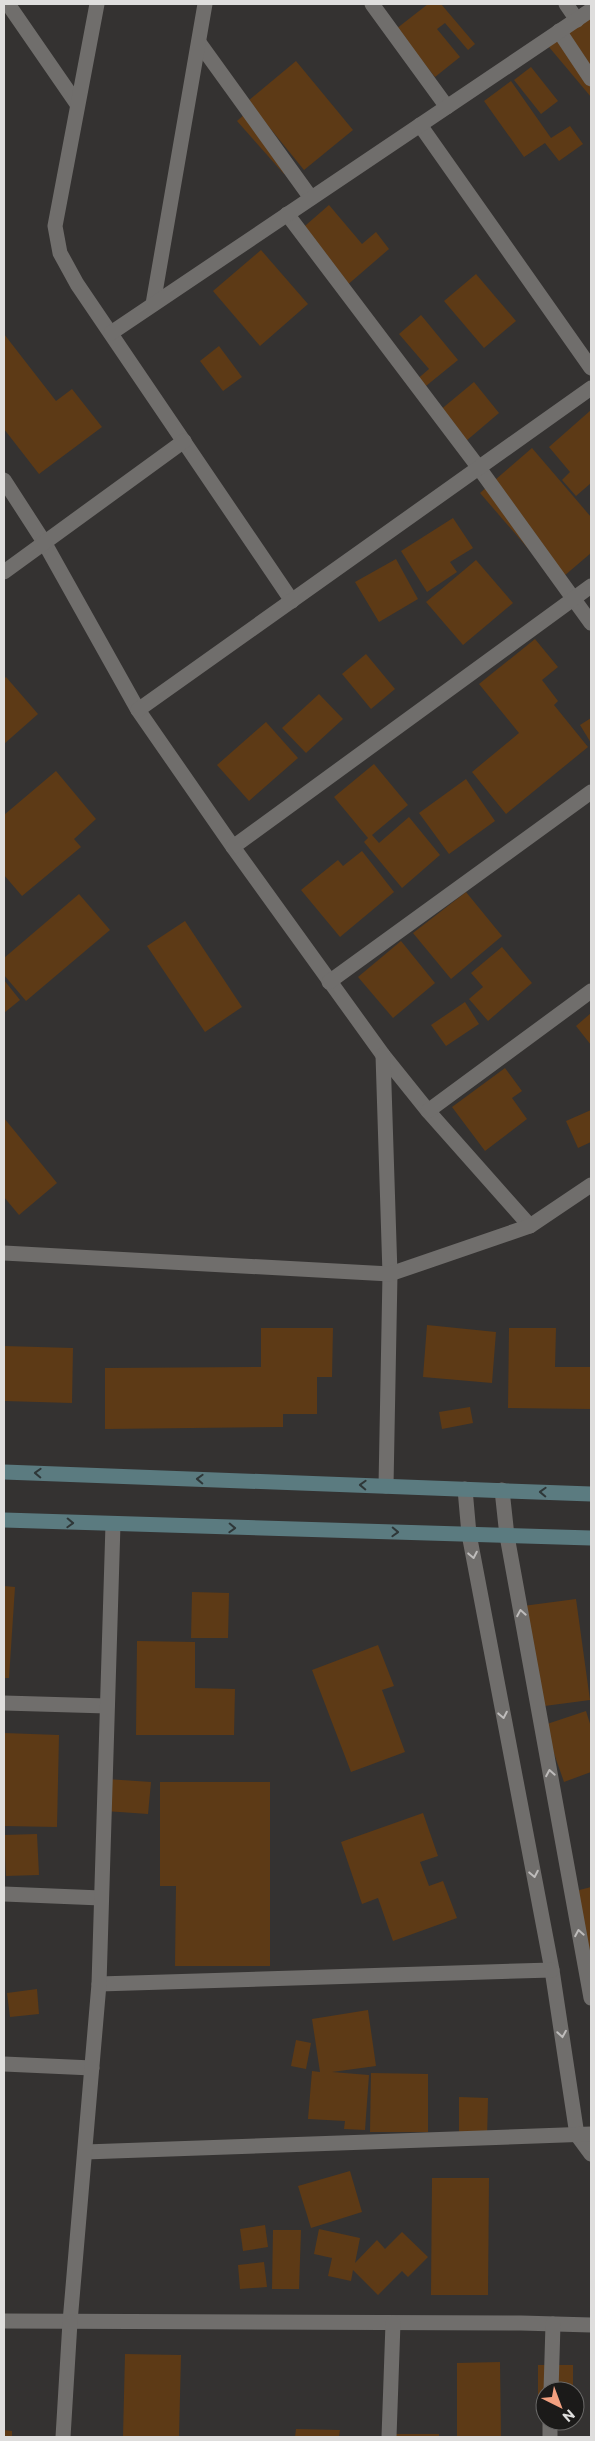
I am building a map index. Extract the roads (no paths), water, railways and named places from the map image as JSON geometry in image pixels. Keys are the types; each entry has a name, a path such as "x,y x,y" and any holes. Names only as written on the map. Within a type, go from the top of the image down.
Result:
{"main road":[{"path":"4,1472 591,1494"},
{"path":"4,1520 591,1538"}],"street":[{"path":"8,4 77,104"},
{"path":"97,4 55,226 60,254 111,333 292,601"},
{"path":"153,304 206,4"},
{"path":"372,4 447,107"},
{"path":"566,4 577,20"},
{"path":"111,333 591,10"},
{"path":"559,31 591,79"},
{"path":"200,44 311,198"},
{"path":"420,125 591,368"},
{"path":"287,214 479,468 591,623"},
{"path":"138,710 591,388"},
{"path":"4,572 184,441"},
{"path":"4,480 44,542 138,710 233,847 329,982 384,1055 428,1111 530,1226"},
{"path":"233,847 591,586"},
{"path":"329,982 591,792"},
{"path":"428,1111 591,991"},
{"path":"384,1055 390,1274 386,1486"},
{"path":"4,1253 390,1274 530,1226 591,1185"},
{"path":"465,1490 469,1534 584,2134 591,2154"},
{"path":"502,1490 507,1536 591,1998"},
{"path":"63,2437 70,2322 99,1984 113,1524"},
{"path":"4,1702 108,1706"},
{"path":"4,1894 101,1898"},
{"path":"99,1984 552,1970"},
{"path":"4,2064 92,2068"},
{"path":"85,2152 584,2134"},
{"path":"4,2322 591,2325"},
{"path":"389,2437 392,2323"},
{"path":"551,2381 553,2324"}]}
